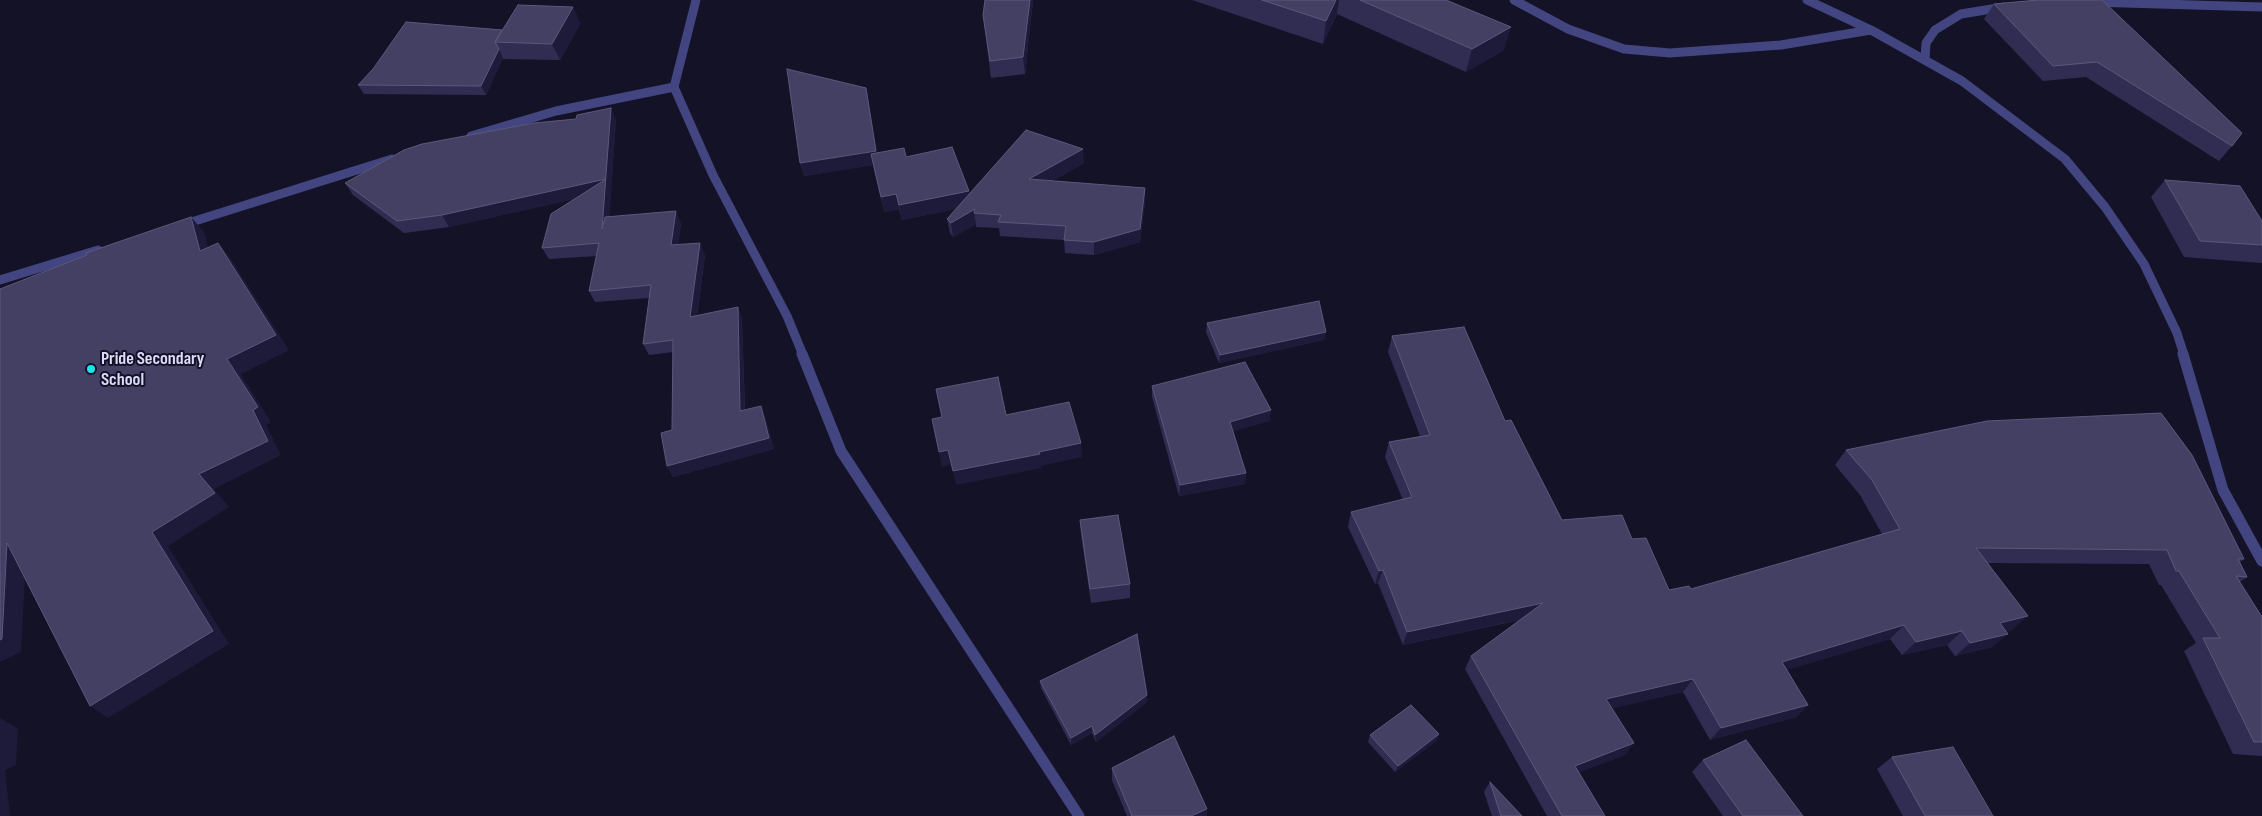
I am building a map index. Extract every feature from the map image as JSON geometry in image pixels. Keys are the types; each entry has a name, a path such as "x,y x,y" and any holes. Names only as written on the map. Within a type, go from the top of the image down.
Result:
{"street":[{"path":"696,0 674,87 714,175 787,316 841,451 1079,816"},
{"path":"1514,0 1568,29 1624,49 1670,53 1781,45 1870,30"},
{"path":"1807,0 1870,30 1962,81 2065,159 2105,207 2144,264 2177,333 2224,490 2262,561"},
{"path":"2084,2 2262,7"},
{"path":"1925,60 1926,42 1935,30 1961,14 2018,6"},
{"path":"461,139 556,112 674,87"},
{"path":"168,229 404,156"},
{"path":"0,280 112,246"}],"building":[{"path":"985,0 1030,0 1023,57 990,61 983,15"},
{"path":"1262,0 1336,0 1326,21"},
{"path":"1360,0 1446,0 1511,27 1472,49"},
{"path":"2038,0 2102,0 2242,133 2232,146 2097,62 2053,66 1994,4"},
{"path":"518,5 573,7 552,44 495,42"},
{"path":"406,22 502,30 495,42 499,49 481,86 358,85 373,69"},
{"path":"787,69 866,88 876,151 800,163"},
{"path":"611,108 606,179 442,215 397,221 345,183 404,150 422,144 534,123 576,119 577,115"},
{"path":"1026,130 1083,149 1029,179 1145,188 1140,229 1094,242 1064,240 1066,226 998,222 1001,215 974,213 975,209 951,223 947,219"},
{"path":"952,147 969,191 899,205 896,194 881,197 871,154 904,148 906,157"},
{"path":"606,179 602,229 605,217 676,211 671,245 700,243 690,317 738,307 740,411 761,406 769,438 667,466 661,433 672,430 673,340 643,344 651,285 589,291 599,243 542,248 551,214"},
{"path":"2165,180 2240,186 2262,221 2262,245 2200,241"},
{"path":"191,217 200,251 218,243 276,335 227,359 258,407 253,410 268,441 199,474 215,493 152,532 213,631 90,706 7,543 2,639 0,640 0,289 87,255 86,253"},
{"path":"1319,301 1326,332 1220,355 1207,323"},
{"path":"1464,327 1505,421 1511,420 1562,520 1622,515 1632,539 1646,538 1669,590 1689,586 1691,589 1900,529 1872,480 1846,450 1987,421 2161,413 2192,455 2244,559 2238,559 2247,577 2236,576 2262,617 2262,742 2254,742 2203,638 2220,638 2179,571 2176,571 2167,550 1976,548 2028,616 2000,623 2008,634 1970,643 1962,631 1916,642 1904,625 1782,662 1808,705 1721,728 1693,679 1606,699 1634,743 1575,766 1605,816 1562,816 1471,656 1543,603 1407,632 1383,570 1379,571 1351,512 1412,497 1389,442 1430,435 1392,336"},
{"path":"1245,362 1271,410 1230,422 1246,473 1180,485 1152,386"},
{"path":"998,377 1006,415 1069,402 1081,443 1039,452 1040,454 953,471 948,450 939,452 932,419 942,417 936,389"},
{"path":"1118,515 1130,584 1090,589 1080,520"},
{"path":"1137,634 1147,695 1095,735 1092,726 1071,738 1040,681"},
{"path":"1411,705 1439,734 1398,766 1370,735"},
{"path":"1174,736 1207,809 1191,816 1132,816 1112,768"},
{"path":"1746,740 1803,816 1743,816 1703,760"},
{"path":"1953,747 1993,816 1925,816 1892,757"},
{"path":"1490,782 1522,816 1501,816"}],"place":[{"name":"Pride Secondary School","path":"91,369"}]}
